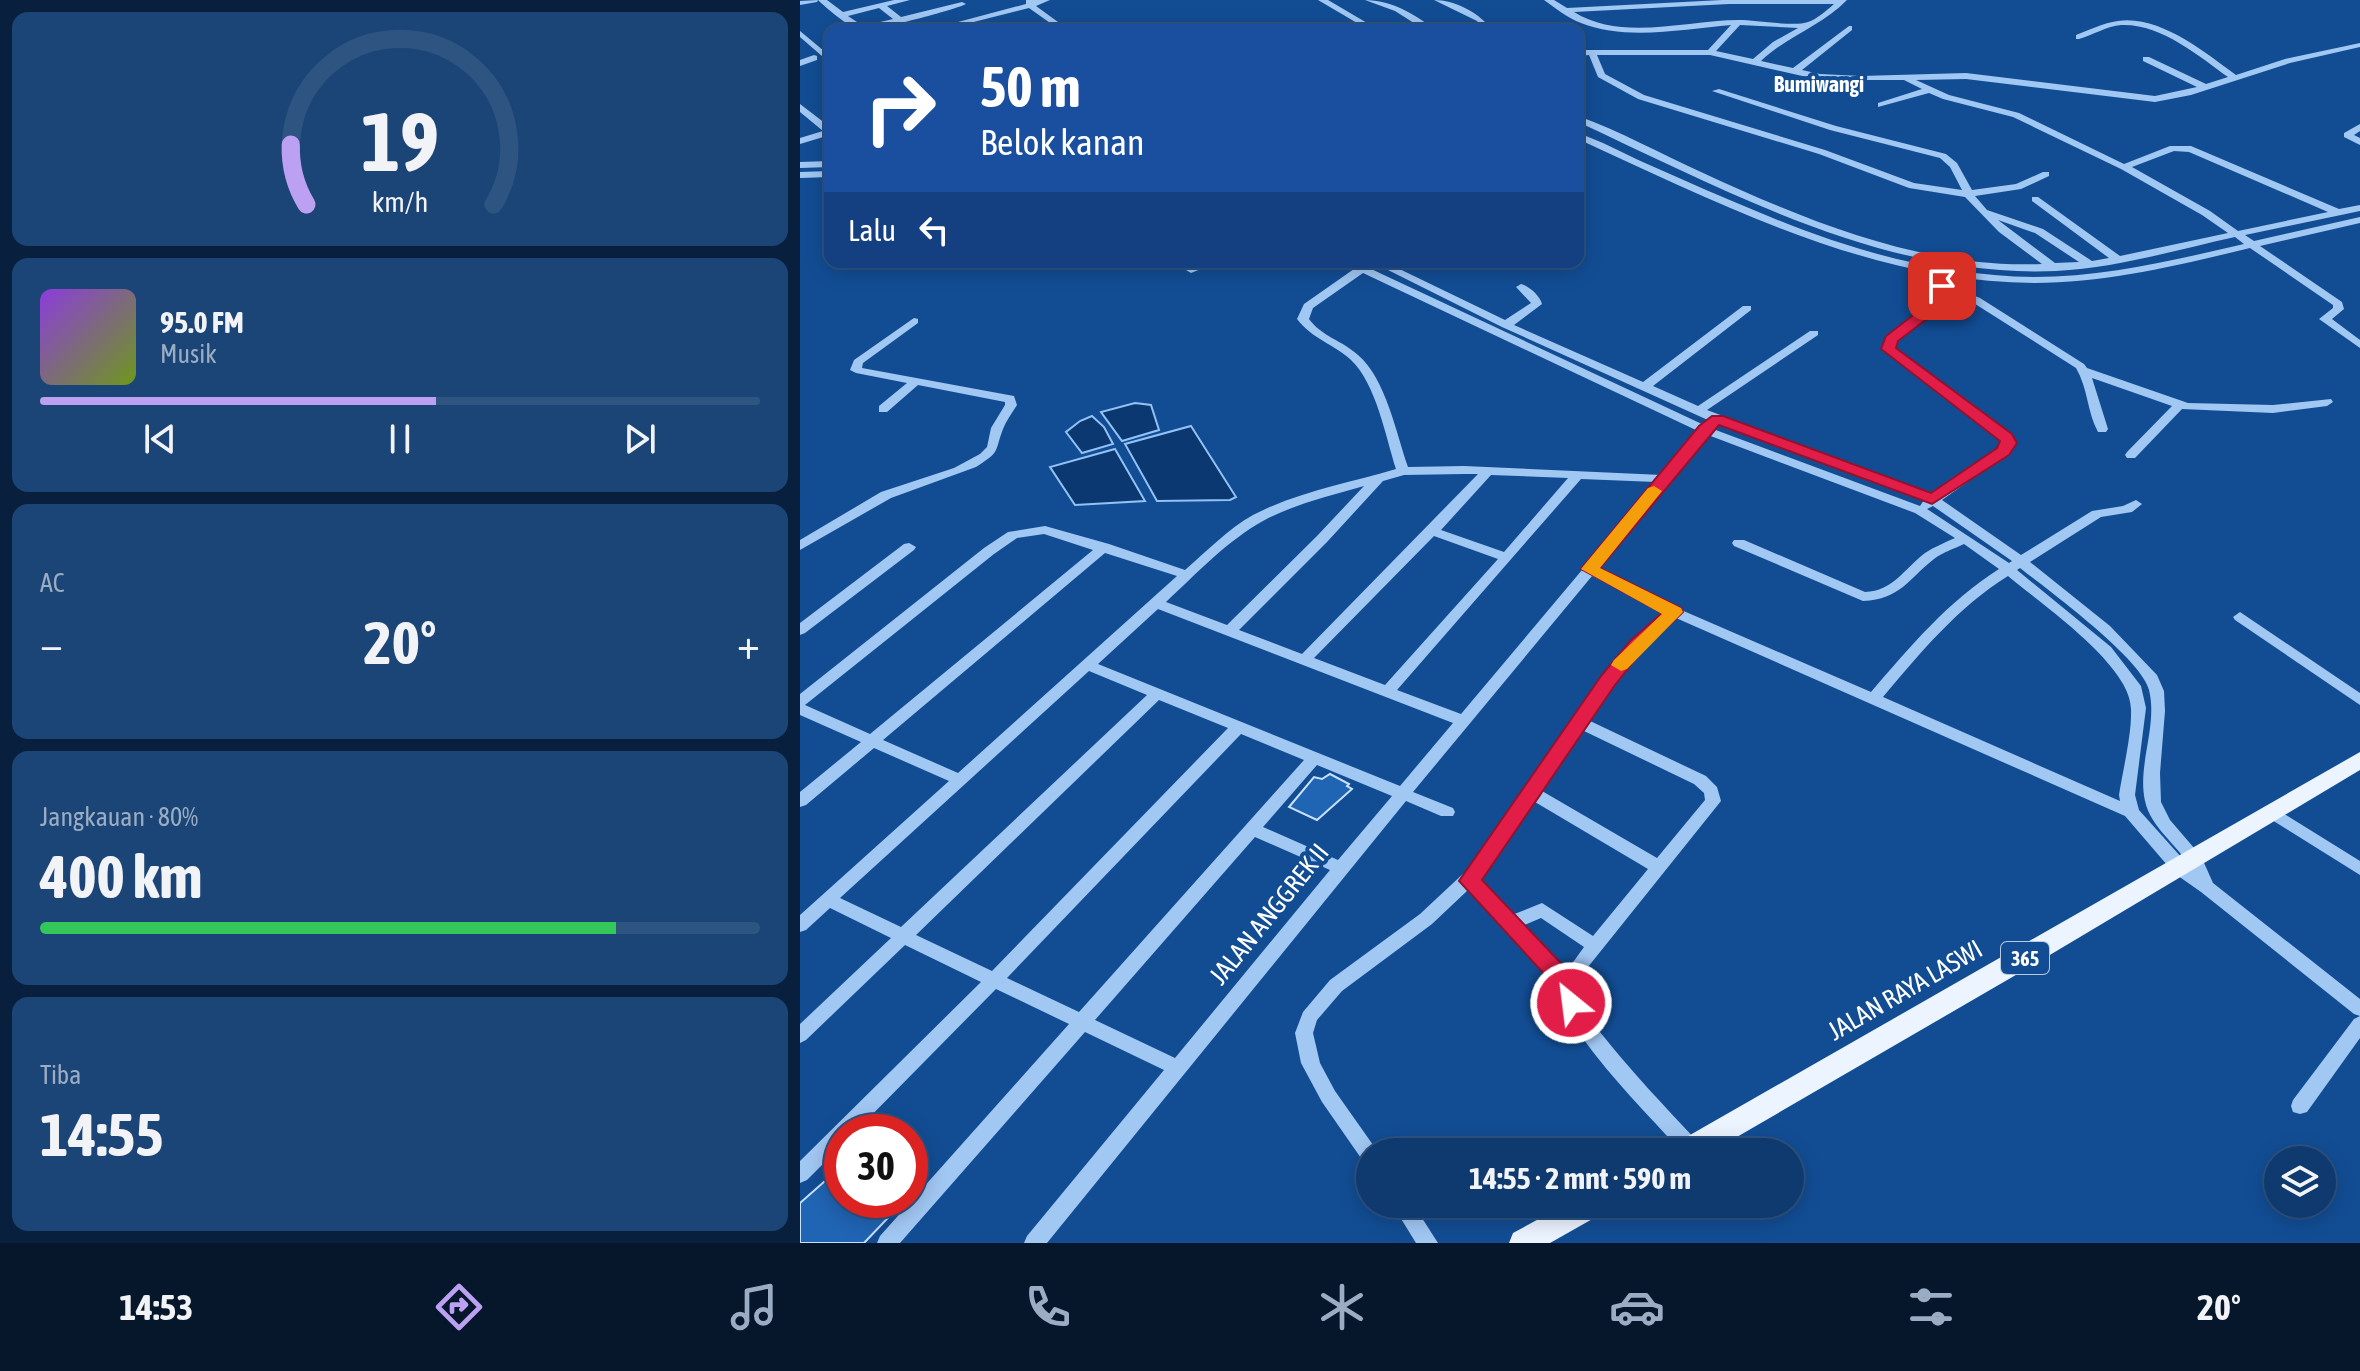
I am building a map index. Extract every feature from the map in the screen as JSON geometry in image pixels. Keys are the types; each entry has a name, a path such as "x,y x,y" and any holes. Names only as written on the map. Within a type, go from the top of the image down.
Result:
{"main road":[{"name":"JALAN RAYA LASWI","path":"1710,1138 2188,865 2270,811 2360,760"},
{"path":"1523,1243 1568,1218"}],"street":[{"path":"800,3 814,0"},
{"path":"822,0 854,24"},
{"path":"841,15 906,0"},
{"path":"987,24 1011,18 1046,0"},
{"path":"1322,0 1364,24"},
{"path":"1369,0 1398,9 1422,24"},
{"path":"1438,0 1457,4 1484,24"},
{"path":"1548,0 1587,23 1611,27 1738,22 1808,26"},
{"path":"1568,10 1729,2 1842,1"},
{"path":"1756,61 1765,50 1808,26 1842,1"},
{"path":"885,24 961,2 976,19"},
{"path":"880,5 900,20"},
{"path":"956,24 1032,6 1057,24"},
{"path":"989,15 1011,18"},
{"path":"1710,52 1738,22"},
{"path":"2079,37 2114,24 2140,24 2205,57 2236,79"},
{"path":"1794,72 1849,28"},
{"path":"800,33 824,53"},
{"path":"1584,53 1710,52 1828,77 1907,79 1966,76 2155,99 2236,79 2288,61 2360,45"},
{"path":"800,46 824,66"},
{"path":"1592,53 1601,75 1641,97 1822,152 1912,186 1967,194 2018,187 2046,174"},
{"path":"800,63 814,58"},
{"path":"2146,59 2204,87"},
{"path":"1907,79 1929,90 2016,115 2124,167 2206,213 2338,304 2340,309 2325,319 2360,345"},
{"path":"1881,105 1929,90"},
{"path":"1716,91 1833,128 1943,156 1955,164 1967,194 1982,211 2055,268"},
{"path":"800,107 824,127"},
{"path":"1584,122 1863,255 1947,271 2024,279 2104,275 2242,238 2350,218"},
{"path":"2360,127 2347,134 2360,142"},
{"path":"800,141 824,134"},
{"path":"1584,139 1725,202 1796,225"},
{"path":"2124,167 2173,148 2191,149 2350,218"},
{"path":"1629,158 1644,151"},
{"path":"800,165 824,164"},
{"path":"800,175 824,174"},
{"path":"1725,202 1740,195"},
{"path":"2035,199 2119,260"},
{"path":"1947,271 2090,265 2350,218 2360,208"},
{"path":"1982,211 2039,231 2090,265"},
{"path":"1191,270 1196,268"},
{"path":"1364,268 1308,306 1303,319 1309,327 1363,366 1403,471"},
{"path":"1377,268 1439,306 1705,430 1920,510 2008,569 2106,650 2134,686 2139,708 2128,786 2131,812"},
{"path":"1379,268 1717,419 1932,499 2022,562 2105,629 2150,675 2157,691 2158,711 2152,773 2153,802 2188,865"},
{"path":"1947,271 1976,300 2069,357 2085,371 2179,405 2273,409 2327,402"},
{"path":"1920,510 2003,451 2009,443 1889,349 1891,339 1927,312 1947,271"},
{"path":"1506,325 1537,304 1521,287"},
{"path":"1439,306 1453,299"},
{"path":"1644,387 1747,308"},
{"path":"800,546 865,505 971,464 990,451 1011,400 991,394 864,374 855,367 914,321"},
{"path":"1698,411 1814,333"},
{"path":"2085,371 2093,411 2102,429"},
{"path":"883,409 914,383"},
{"path":"2131,455 2179,405"},
{"name":"JALAN ANGGREK II","path":"1034,1243 1402,794 1717,419"},
{"path":"800,925 1187,575 1242,528 1260,517 1299,501 1403,471 1488,471 1665,479"},
{"path":"1304,660 1488,471"},
{"path":"1387,692 1577,476"},
{"path":"1229,631 1322,539 1379,477"},
{"path":"1874,698 1959,606 2008,569 2097,514 2127,509 2136,504"},
{"path":"800,702 1013,535 1045,530 1187,575"},
{"path":"1432,531 1507,557"},
{"path":"1739,543 1850,592 1878,598 1890,594 1932,554 1965,539"},
{"path":"800,630 909,547"},
{"path":"800,801 1104,547"},
{"path":"1590,569 1674,612 2131,812 2207,887 2360,1009"},
{"path":"1156,603 1463,721"},
{"path":"1359,1138 1315,1073 1307,1054 1304,1029 1318,1005 1351,972 1424,921 1469,881 1579,722 1637,646 1674,612"},
{"path":"2240,617 2360,700"},
{"path":"1087,665 1447,812"},
{"path":"800,1035 1157,694"},
{"path":"800,709 960,780"},
{"path":"1568,985 1595,946 1713,801 1711,791 1693,776 1579,722"},
{"path":"800,1174 994,980 1238,727"},
{"path":"887,1243 1315,758"},
{"path":"1531,792 1659,867"},
{"path":"2270,811 2360,869"},
{"path":"1252,829 1341,868"},
{"path":"1469,881 1568,985 1571,1003 1582,1021 1679,1138"},
{"path":"828,900 1176,1067"},
{"path":"1509,924 1542,910 1595,946"},
{"path":"2300,1106 2360,1024"},
{"path":"1411,1218 1428,1243"}],"water":[{"path":"1135,403 1151,405 1159,430 1122,441 1101,412"},
{"path":"1092,416 1104,427 1113,444 1082,453 1066,432"},
{"path":"1191,426 1236,497 1230,500 1157,501 1125,444"},
{"path":"1115,449 1145,501 1075,505 1050,467"}],"building":[{"path":"1330,774 1349,784 1347,786 1352,789 1317,820 1289,807 1314,777 1322,779"},
{"path":"824,1182 824,1218 888,1218 864,1243 800,1243 800,1203"}],"slow traffic":[{"path":"1621,665 1674,612 1590,569 1654,491"}],"district":[{"name":"Bumiwangi","path":"1819,84"}],"route":[{"path":"1571,1003 1568,985 1469,881 1495,848 1608,681 1637,646 1674,612 1590,569 1717,419 1932,499 2003,451 2009,443 2006,438 1889,349 1891,339 1927,312 1942,286"}]}
